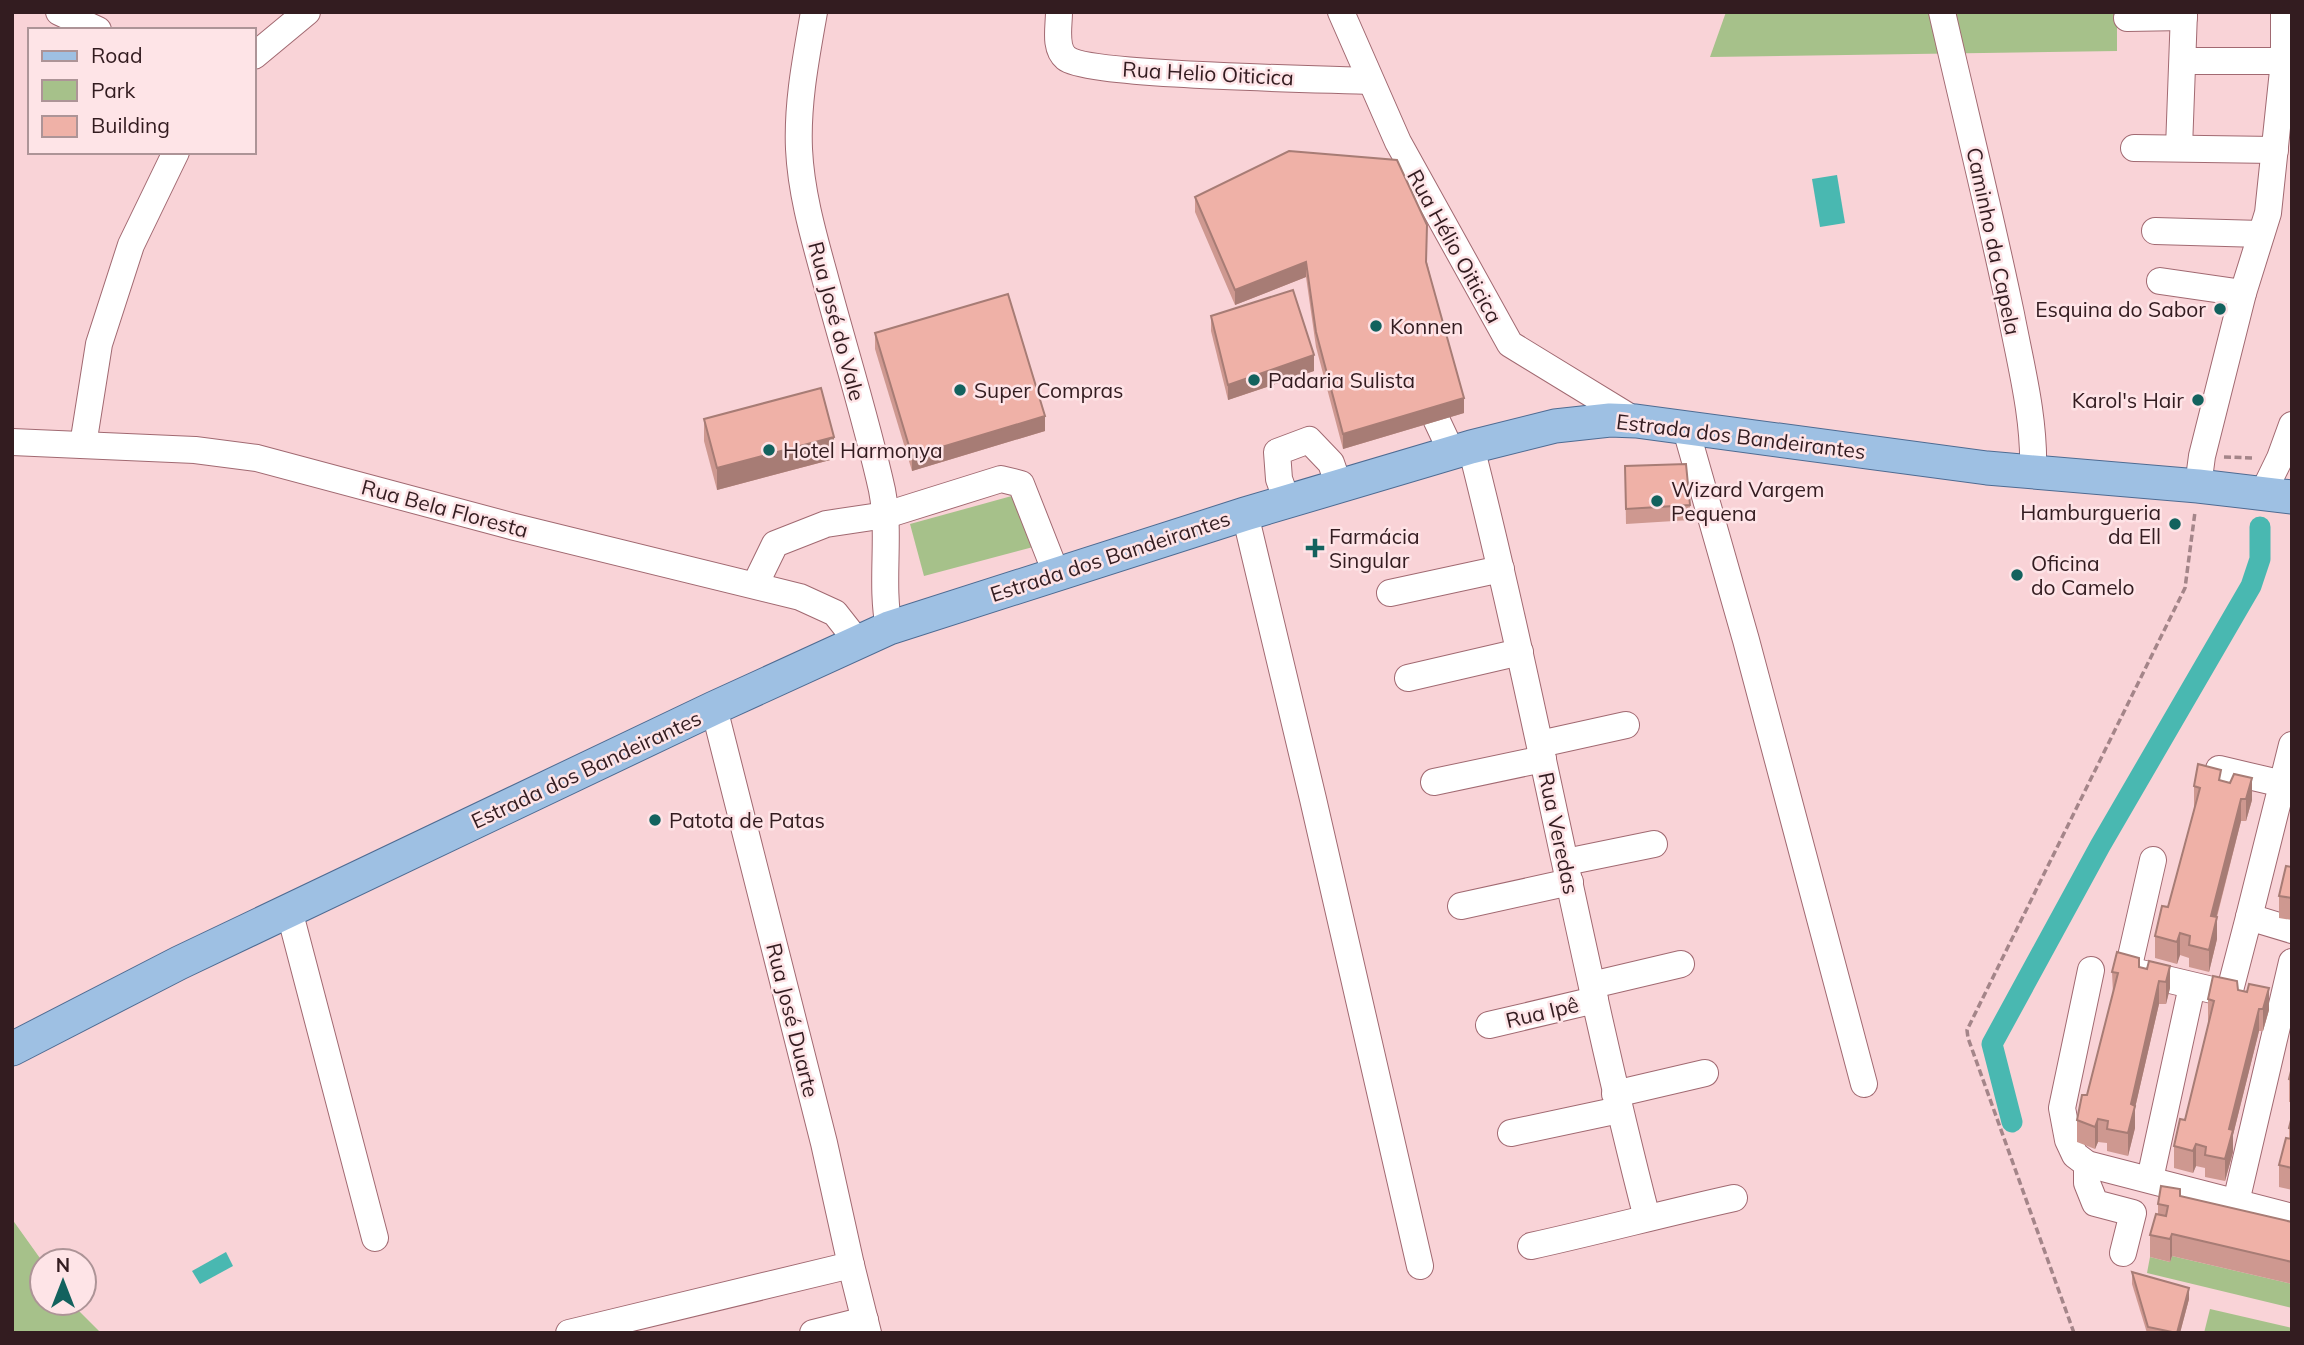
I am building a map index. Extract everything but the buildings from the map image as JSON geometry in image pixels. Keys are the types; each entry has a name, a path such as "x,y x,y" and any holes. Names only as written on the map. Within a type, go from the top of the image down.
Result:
{"main road":[{"name":"Estrada dos Bandeirantes","path":"12,1049 289,910 889,628 1245,513 1555,426 1610,420 1636,421 2033,472 2200,471 2277,495"}],"street":[{"path":"59,12 94,28"},
{"path":"256,54 307,12"},
{"name":"Rua José do Vale","path":"814,12 799,118 804,186 815,238 882,490 886,515 884,605 889,628"},
{"name":"Rua Helio Oiticica","path":"1059,12 1060,51 1068,60 1083,65 1147,72 1370,81"},
{"name":"Rua Hélio Oiticica","path":"1341,12 1398,142 1510,344 1636,421"},
{"name":"Caminho da Capela","path":"1942,12 2002,273 2028,401 2034,453 2033,472"},
{"path":"2200,471 2243,293 2268,213 2284,61 2284,12"},
{"path":"2127,18 2184,15 2179,148"},
{"path":"2184,61 2284,61"},
{"path":"2134,148 2276,150"},
{"path":"83,445 99,344 131,245 175,154"},
{"path":"2155,231 2261,234"},
{"path":"2160,281 2243,293"},
{"name":"Rua Veredas","path":"1413,370 1429,405 1462,450 1501,569 1617,1102 1647,1218"},
{"path":"2277,495 2280,458 2292,425"},
{"path":"1685,426 1746,640 1864,1084"},
{"path":"1287,501 1279,479 1277,452 1308,440 1331,463 1339,486"},
{"name":"Rua Bela Floresta","path":"12,442 195,450 257,458 524,529 755,585 835,613 857,641"},
{"path":"755,585 775,544 827,524 886,515 1001,479 1021,484 1056,573"},
{"path":"1245,513 1420,1266"},
{"path":"1390,593 1501,569"},
{"path":"1408,678 1520,652"},
{"name":"Rua José Duarte","path":"714,708 824,1143 867,1326"},
{"path":"1434,782 1626,726"},
{"path":"2153,860 2128,970 2229,994 2292,745"},
{"path":"2219,769 2283,784"},
{"path":"1461,906 1654,844"},
{"path":"289,910 375,1238"},
{"path":"2249,917 2292,930"},
{"path":"2236,1202 2292,962"},
{"name":"Rua Ipê","path":"1489,1024 1681,964"},
{"path":"2091,970 2062,1108 2068,1140 2075,1155 2087,1164 2292,1217"},
{"path":"2150,1179 2192,986"},
{"path":"1511,1133 1704,1073"},
{"path":"2087,1164 2087,1183 2095,1203 2133,1213 2123,1253"},
{"path":"1531,1246 1734,1198"},
{"path":"569,1333 851,1265"},
{"path":"813,1333 867,1326"}],"path":[{"path":"2074,1333 1967,1030 2185,587 2200,471 2280,458"}],"green space":[{"path":"1726,12 2117,12 2117,51 1710,57"},
{"path":"1023,493 1037,546 924,576 910,524"},
{"path":"12,1219 32,1247 28,1247 28,1317 85,1317 101,1333 12,1333"},
{"path":"2172,1256 2292,1284 2292,1308 2147,1273 2150,1257 2170,1262"},
{"path":"2210,1309 2292,1328 2292,1333 2204,1333"}],"water":[{"path":"1837,175 1845,223 1820,227 1812,179"},
{"path":"226,1252 233,1266 200,1284 192,1271"}],"waterway":[{"path":"2012,1122 1992,1044 2100,846 2251,586 2260,559 2260,527"}],"place":[{"name":"Esquina do Sabor","path":"2220,309"},
{"name":"Konnen","path":"1376,326"},
{"name":"Padaria Sulista","path":"1254,380"},
{"name":"Super Compras","path":"960,390"},
{"name":"Karol's Hair","path":"2198,400"},
{"name":"Hotel Harmonya","path":"769,450"},
{"name":"Wizard Vargem Pequena","path":"1657,501"},
{"name":"Hamburgueria da Ell","path":"2175,524"},
{"name":"Farmácia Singular","path":"1315,548"},
{"name":"Oficina do Camelo","path":"2017,575"},
{"name":"Patota de Patas","path":"655,820"}]}
